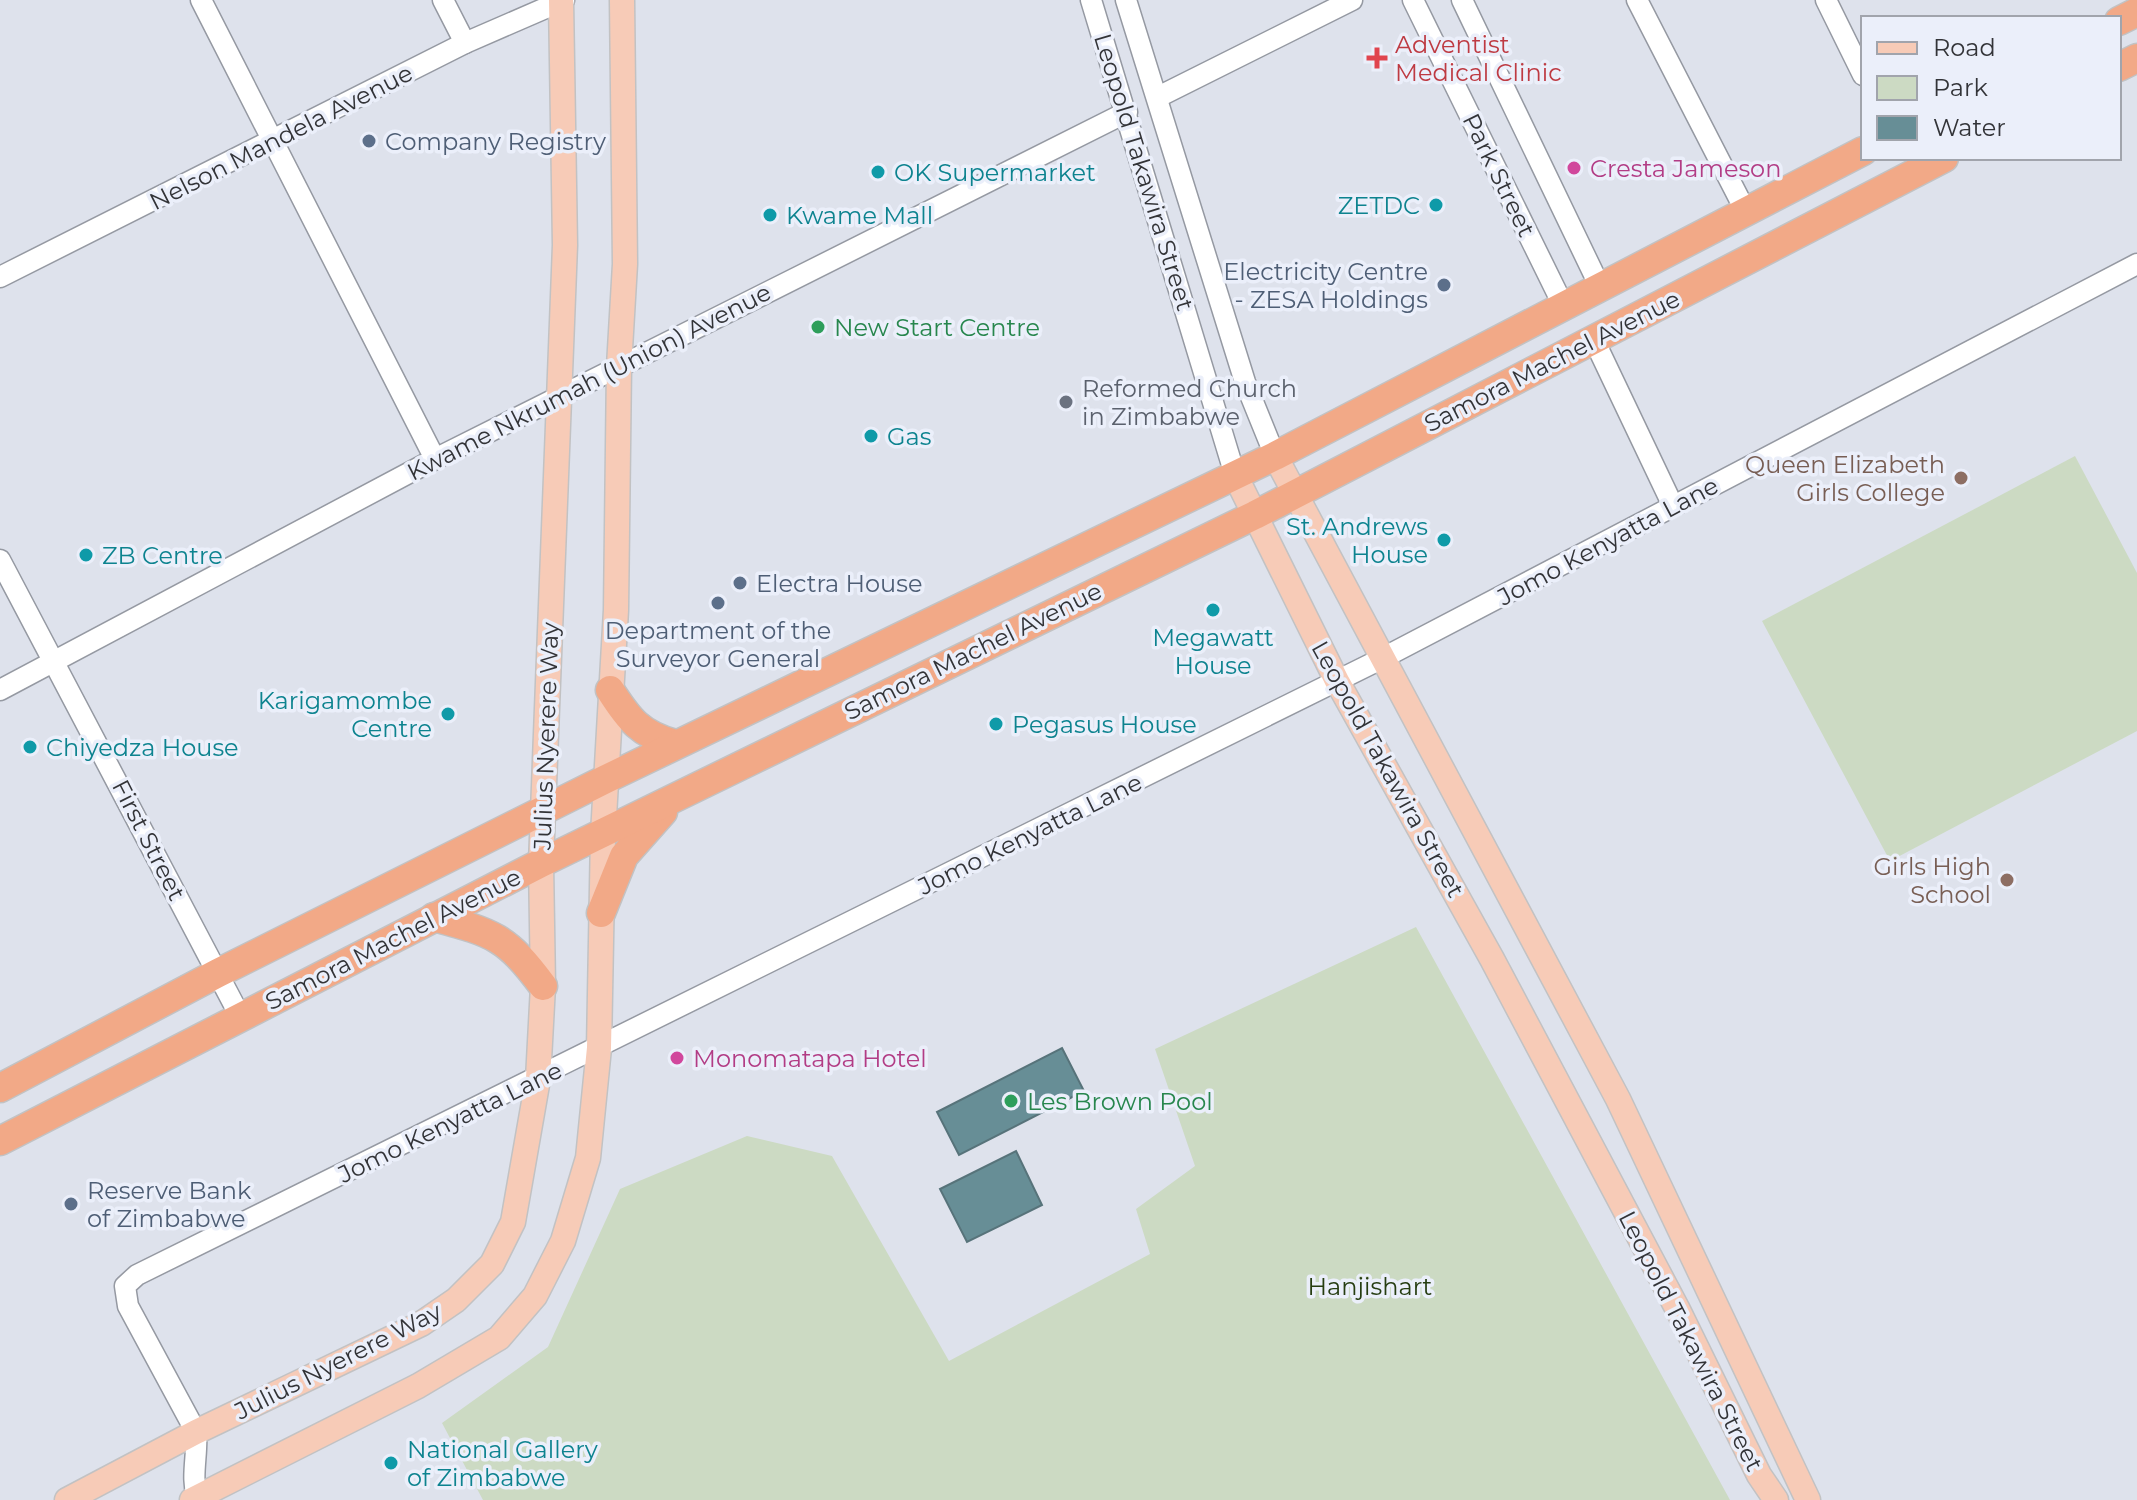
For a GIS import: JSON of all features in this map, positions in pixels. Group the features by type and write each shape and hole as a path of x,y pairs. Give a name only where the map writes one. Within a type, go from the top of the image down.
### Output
{"highway":[{"name":"Samora Machel Avenue","path":"0,1088 218,973 675,744 1275,456 1861,152"},
{"name":"Samora Machel Avenue","path":"0,1141 541,863 1255,515 1594,340 1910,166 1936,160"},
{"path":"610,690 627,717 650,737 675,744"},
{"path":"601,913 624,856 648,824 685,793"},
{"path":"434,917 493,934 519,954 543,986"}],"main road":[{"path":"195,1499 418,1386 489,1344 535,1296 563,1241 588,1158 599,1048 603,834 616,610 619,366 625,264 622,0"},
{"name":"Julius Nyerere Way","path":"67,1500 196,1432 421,1324 456,1300 492,1264 513,1222 538,1079 543,986 541,863 565,245 562,1"},
{"name":"Leopold Takawira Street","path":"1275,456 1618,1099 1808,1500"},
{"name":"Leopold Takawira Street","path":"1235,475 1337,681 1499,972 1677,1308 1759,1475 1776,1500"}],"street":[{"path":"201,0 435,459"},
{"path":"443,0 465,43"},
{"name":"Leopold Takawira Street","path":"1091,0 1235,475"},
{"name":"Leopold Takawira Street","path":"1126,0 1245,382 1275,456"},
{"path":"1158,97 1352,0"},
{"name":"Park Street","path":"1413,0 1564,307"},
{"name":"Park Street","path":"1462,0 1601,289"},
{"path":"1637,0 1746,212"},
{"path":"1826,0 1861,71"},
{"name":"Nelson Mandela Avenue","path":"0,277 465,43 562,1"},
{"name":"Kwame Nkrumah (Union) Avenue","path":"0,690 56,663 435,459 1127,112"},
{"name":"Jomo Kenyatta Lane","path":"196,1432 128,1306 125,1286 137,1275 1381,659 2137,264"},
{"path":"1594,340 1673,506"},
{"name":"First Street","path":"0,560 241,1018"},
{"path":"195,1499 192,1483 197,1451 196,1432"}],"green space":[{"path":"2075,456 2137,573 2137,731 1890,861 1762,621"},
{"name":"Hanjishart","path":"1416,927 1730,1500 483,1500 442,1423 548,1347 620,1189 747,1136 832,1156 949,1361 1150,1254 1136,1209 1195,1166 1155,1049"}],"water":[{"name":"Les Brown Pool","path":"1062,1048 1084,1091 959,1155 937,1112"},
{"name":"Les Brown Pool","path":"1016,1151 1042,1205 967,1242 940,1189"}],"place":[{"name":"Adventist Medical Clinic","path":"1377,58"},
{"name":"Company Registry","path":"369,141"},
{"name":"Cresta Jameson","path":"1574,168"},
{"name":"OK Supermarket","path":"878,172"},
{"name":"ZETDC","path":"1436,205"},
{"name":"Kwame Mall","path":"770,215"},
{"name":"Electricity Centre - ZESA Holdings","path":"1444,285"},
{"name":"New Start Centre","path":"818,327"},
{"name":"Reformed Church in Zimbabwe","path":"1066,402"},
{"name":"Gas","path":"871,436"},
{"name":"Queen Elizabeth Girls College","path":"1961,478"},
{"name":"St. Andrews House","path":"1444,540"},
{"name":"ZB Centre","path":"86,555"},
{"name":"Electra House","path":"740,583"},
{"name":"Department of the Surveyor General","path":"718,603"},
{"name":"Megawatt House","path":"1213,610"},
{"name":"Karigamombe Centre","path":"448,714"},
{"name":"Pegasus House","path":"996,724"},
{"name":"Chiyedza House","path":"30,747"},
{"name":"Girls High School","path":"2007,880"},
{"name":"Monomatapa Hotel","path":"677,1058"},
{"name":"Les Brown Pool","path":"1011,1101"},
{"name":"Reserve Bank of Zimbabwe","path":"71,1204"},
{"name":"National Gallery of Zimbabwe","path":"391,1463"}]}
